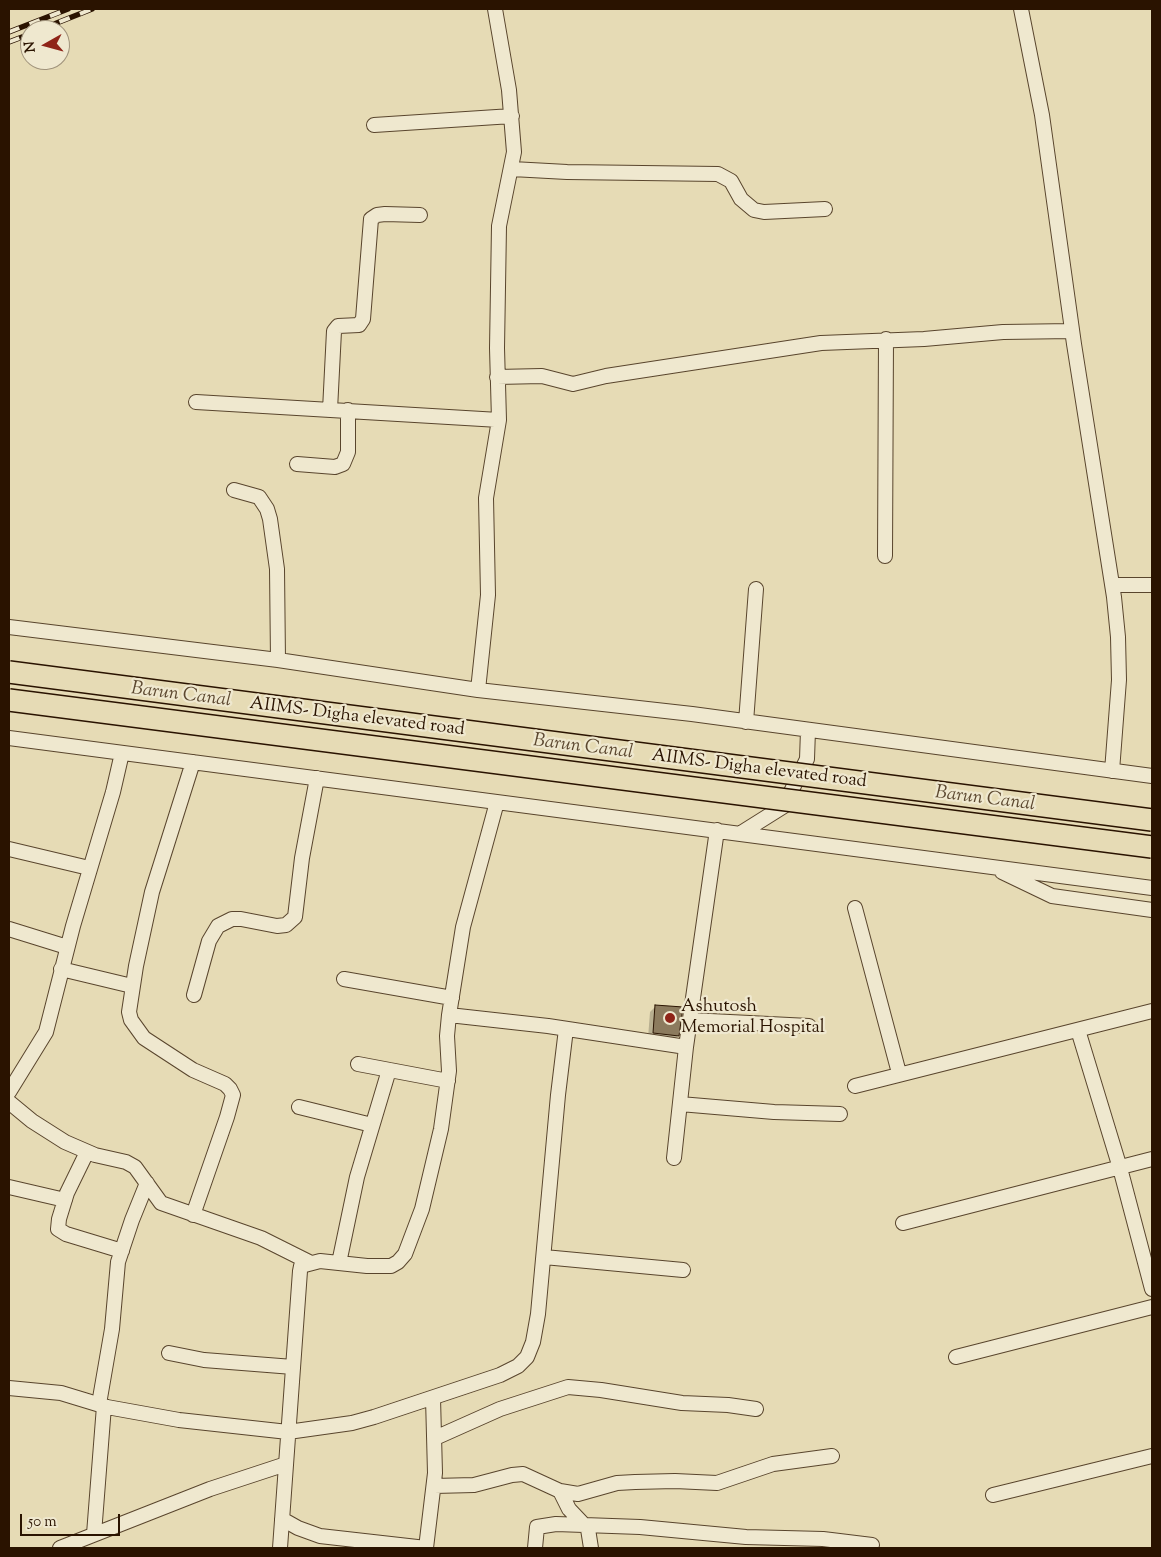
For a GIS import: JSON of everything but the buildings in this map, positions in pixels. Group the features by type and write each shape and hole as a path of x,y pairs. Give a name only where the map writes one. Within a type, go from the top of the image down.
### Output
{"highway":[{"name":"AIIMS- Digha elevated road","path":"9,672 1152,820"},
{"name":"AIIMS- Digha elevated road","path":"9,700 1152,847"}],"street":[{"path":"478,690 488,596 486,498 499,420 499,226 514,152 512,116 495,9"},
{"path":"1021,9 1042,115 1072,331 1112,584 1118,637 1119,672 1112,771"},
{"path":"374,125 512,116"},
{"path":"512,169 567,172 718,174 731,181 741,199 754,210 764,212 825,209"},
{"path":"330,410 334,331 338,326 359,325 363,319 371,219 377,215 385,214 420,214"},
{"path":"498,377 542,376 573,384 606,376 808,344 1072,331"},
{"path":"885,556 886,339"},
{"path":"196,402 499,420"},
{"path":"297,464 335,467 343,464 348,452 348,410"},
{"path":"234,490 259,497 267,509 270,519 277,569 278,660"},
{"path":"1112,584 1152,585"},
{"path":"746,722 756,589"},
{"path":"9,627 278,660 478,690 746,722 1152,776"},
{"path":"741,833 784,806 807,759 808,730"},
{"path":"9,738 1152,888"},
{"path":"9,1092 46,1032 61,969 89,868 113,792 122,753"},
{"path":"193,762 152,892 132,986 130,1012 131,1020 144,1038 193,1070 225,1084 230,1088 233,1095 193,1215"},
{"path":"194,996 209,940 218,926 232,920 241,919 277,926 286,925 295,917 302,858 317,778"},
{"path":"9,1102 50,1133 87,1152 126,1162 135,1167 160,1203 261,1238 309,1262 379,1267 391,1266 398,1262 405,1254 427,1190 441,1129 448,1081 449,1014 463,926 496,802"},
{"path":"674,1158 686,1047 717,830"},
{"path":"9,849 89,868"},
{"path":"989,866 1052,896 1152,910"},
{"path":"855,908 899,1073"},
{"path":"9,930 67,947"},
{"path":"61,969 132,986"},
{"path":"344,979 452,998"},
{"path":"855,1086 899,1073 1152,1011"},
{"path":"449,1014 686,1047"},
{"path":"690,1020 809,1026"},
{"path":"9,1388 61,1393 102,1405 206,1424 288,1432 352,1423 500,1376 518,1366 527,1357 533,1342 538,1314 558,1095 566,1029"},
{"path":"1078,1030 1120,1168 1152,1289"},
{"path":"358,1064 448,1081"},
{"path":"339,1263 357,1177 389,1070"},
{"path":"680,1104 774,1112 840,1114"},
{"path":"300,1107 372,1124"},
{"path":"87,1152 65,1200 58,1225 61,1232 122,1251"},
{"path":"903,1223 1152,1159"},
{"path":"94,1534 102,1405 112,1329 115,1284 122,1251 147,1183"},
{"path":"9,1187 65,1200"},
{"path":"544,1257 683,1270"},
{"path":"280,1548 300,1271 301,1266 309,1262"},
{"path":"956,1357 1152,1307"},
{"path":"169,1353 204,1360 292,1367"},
{"path":"435,1438 500,1409 573,1387 682,1403 722,1404 756,1409"},
{"path":"282,1519 298,1528 320,1536 426,1548 434,1486 435,1438 433,1398"},
{"path":"434,1486 474,1485 523,1474 568,1494 584,1494 617,1484 650,1481 717,1484 772,1464 832,1456"},
{"path":"993,1495 1152,1456"},
{"path":"60,1548 210,1489 286,1464"},
{"path":"560,1491 569,1509 585,1524 591,1548"},
{"path":"535,1548 535,1532 540,1525 585,1524 746,1538 823,1539 872,1545"}],"railway":[{"path":"9,32 68,9"},
{"path":"64,20 92,9"},
{"path":"9,42 20,38"}],"place":[{"name":"Ashutosh Memorial Hospital","path":"670,1018"}],"water label":[{"name":"Barun Canal","path":"181,696"},
{"name":"Barun Canal","path":"583,748"},
{"name":"Barun Canal","path":"985,800"}]}
